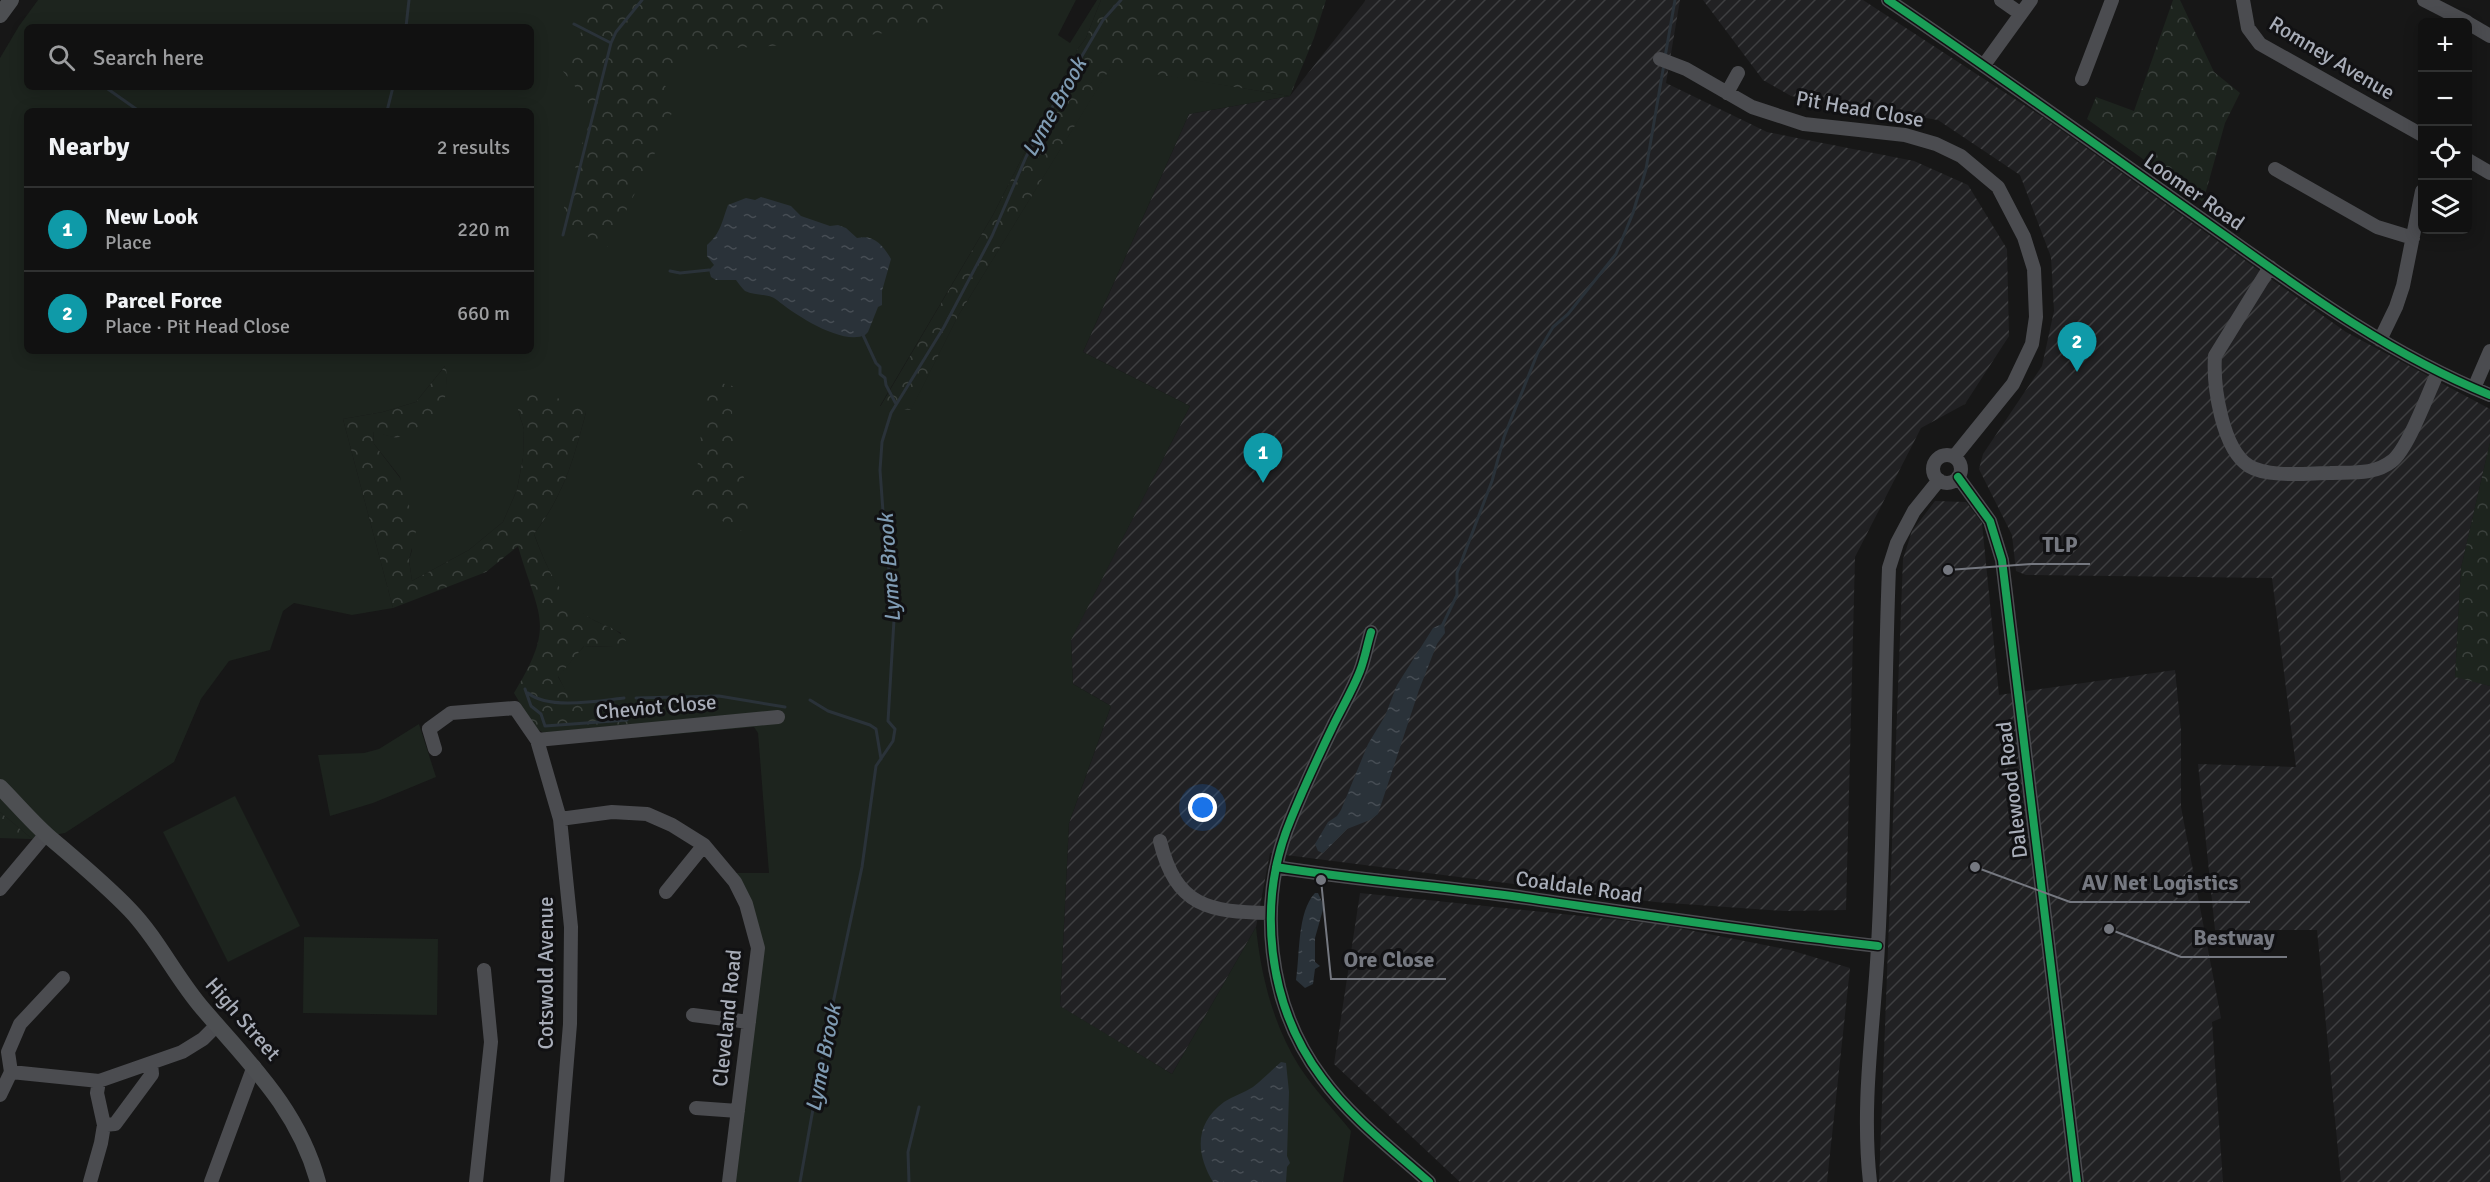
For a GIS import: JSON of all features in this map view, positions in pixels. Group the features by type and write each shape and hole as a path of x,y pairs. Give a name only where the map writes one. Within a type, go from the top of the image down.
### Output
{"main road":[{"path":"0,15 11,0"},
{"name":"High Street","path":"0,787 46,834 116,897 144,927 190,993 254,1066 288,1112 303,1142 318,1182"}],"street":[{"name":"Loomer Road","path":"1888,0 2335,312 2438,372 2490,395"},
{"path":"2001,0 2021,14"},
{"path":"1984,65 2031,0"},
{"path":"2082,79 2111,0"},
{"name":"Romney Avenue","path":"2243,0 2248,28 2260,44 2418,133"},
{"path":"2424,0 2458,18"},
{"path":"2472,26 2490,36"},
{"name":"Pit Head Close","path":"1660,59 1686,69 1758,110 1804,124 1905,135 1936,144 1961,156 1998,187 2024,237 2034,269 2037,298 2035,326 2032,344 2013,384 1954,458"},
{"path":"1727,93 1738,73"},
{"path":"2472,162 2490,172"},
{"path":"2275,169 2377,226 2413,238"},
{"path":"2380,340 2396,307 2418,212"},
{"path":"2270,267 2215,356 2216,380 2227,435 2235,451 2249,466 2268,473 2362,472 2382,468 2399,455 2438,372"},
{"path":"2474,388 2490,351"},
{"path":"1954,458 1946,455 1936,460 1933,472 1939,480 1952,482 1958,477"},
{"name":"Dalewood Road","path":"1954,458 1960,465 1958,477 1990,521 2002,560 2077,1182"},
{"path":"1870,1182 1868,1090 1878,946 1889,568 1897,543 1914,511 1939,480"},
{"path":"1371,632 1360,671 1290,821 1276,867 1270,913 1276,972 1286,1010 1301,1044 1321,1077 1342,1102 1429,1182"},
{"name":"Cotswold Avenue","path":"435,749 429,729 451,713 515,708 537,740 560,819 571,927 570,1024 557,1182"},
{"name":"Cheviot Close","path":"537,740 778,717"},
{"name":"Cleveland Road","path":"560,819 612,812 647,814 672,825 704,845 735,882 746,904 758,948 729,1182"},
{"path":"0,889 46,834"},
{"path":"1160,841 1165,862 1176,884 1197,901 1222,911 1270,913"},
{"path":"666,892 704,845"},
{"name":"Coaldale Road","path":"1276,867 1660,916 1786,936 1878,946"},
{"path":"476,1182 490,1042 484,970"},
{"path":"0,1095 11,1072 8,1052 20,1024 63,978"},
{"path":"693,1015 749,1022"},
{"path":"11,1072 99,1081 182,1052 203,1039 217,1025"},
{"path":"104,1125 115,1124 152,1074 151,1063"},
{"path":"211,1182 254,1066"},
{"path":"90,1182 104,1125 97,1093 99,1081"},
{"path":"696,1108 738,1110"}],"shaded area":[{"path":"1366,0 1680,0 1666,83 1767,132 1914,161 1968,185 2007,249 2009,336 1965,404 1921,428 1855,557 1846,910 1784,911 1655,902 1270,853 1256,927 1172,1074 1060,1007 1069,823 1111,706 1073,684 1071,639 1190,406 1083,352 1189,114 1290,96"},
{"path":"1703,0 1863,0 2044,118 2346,332 2490,409 2490,442 2461,568 2455,676 2490,686 2490,1182 2341,1182 2317,930 2215,930 2198,764 2296,767 2272,578 2026,575 2016,571 2012,535 1979,469 1983,454 2042,366 2054,311 2051,257 2020,175 1938,120 1791,96 1763,80"},
{"path":"1935,501 1966,502 1982,523 1999,695 2175,670 2181,730 2181,807 2221,1018 2212,1022 2223,1182 1879,1182 1903,559 1912,531"},
{"path":"1360,893 1658,924 1790,950 1850,968 1827,1182 1460,1182 1334,1064"}],"green space":[{"path":"38,0 1076,0 1058,35 1070,43 1097,0 1101,0 1086,38 1077,50 993,215 880,406 911,409 958,316 1111,66 1290,96 1189,114 1083,352 1190,406 1071,640 1073,684 1111,706 1069,823 1060,1006 1172,1074 1256,927 1265,981 1282,1033 1305,1075 1351,1131 1343,1182 725,1182 752,955 748,921 732,873 769,873 758,733 754,727 633,738 631,724 567,694 558,676 584,646 613,647 621,633 591,619 571,603 555,582 534,534 545,519 567,476 586,412 518,410 524,429 523,458 517,490 503,522 469,550 412,581 409,560 412,550 400,477 374,444 373,431 397,438 447,386 445,366 416,402 383,412 343,419 393,608 352,615 294,603 283,611 270,650 229,661 201,699 174,762 65,833 32,839 0,812 0,58"},
{"path":"597,0 949,0 933,27 787,45 685,51 663,83 677,101 654,155 608,247 560,222 592,108 562,70"},
{"path":"1101,0 1326,0 1314,38 1290,96 1111,67 958,316 911,410 880,407 993,215 1077,50 1086,38"},
{"path":"2173,0 2180,0 2214,72 2240,93 2225,123 2203,202 2087,119 2096,97 2134,111"},
{"path":"446,365 447,386 442,414 397,438 373,432 374,444 400,478 410,508 416,531 409,560 412,581 469,550 503,522 517,490 523,458 524,429 518,410 527,383 586,412 567,476 545,519 534,534 543,558 561,590 587,616 614,629 626,641 614,647 584,646 558,677 568,694 625,708 631,724 544,733 535,728 514,693 536,650 540,620 518,546 486,572 393,608 343,419 383,412 416,402"},
{"path":"714,381 736,387 732,415 734,443 741,470 752,497 741,531 687,502 697,471 704,405"},
{"path":"2490,442 2490,686 2455,677 2461,568"},
{"path":"419,724 436,777 373,803 330,816 318,755 364,753 379,749"},
{"path":"235,796 300,926 228,962 163,832"},
{"path":"0,812 32,839 0,838"},
{"path":"304,937 438,939 437,1015 303,1013"}],"water":[{"path":"761,197 791,206 801,216 830,226 838,225 846,228 857,238 873,239 885,249 891,259 882,291 882,305 878,307 865,335 844,336 832,332 806,320 773,298 745,291 736,280 716,280 711,277 709,270 714,265 707,256 707,245 718,231 728,205 746,198 755,200"},
{"path":"1444,623 1445,633 1437,644 1419,690 1378,814 1370,820 1347,829 1323,853 1318,851 1315,844 1328,822 1341,810 1368,744 1385,716 1397,685 1433,628"},
{"path":"1315,893 1318,893 1324,906 1315,938 1315,962 1320,966 1315,969 1313,984 1305,988 1296,980 1300,934 1305,911"},
{"path":"1281,1062 1286,1063 1289,1092 1287,1156 1290,1163 1287,1167 1286,1182 1213,1182 1203,1161 1201,1150 1203,1130 1207,1120 1224,1102 1253,1087"}],"waterway":[{"path":"406,24 409,0"},
{"path":"563,235 611,43 616,32 642,0"},
{"name":"Lyme Brook","path":"800,1182 826,1036 862,867 876,766 893,741 895,729 888,721 895,603 886,553 880,470 882,442 891,413 944,327 992,236 1026,157 1055,102 1103,20 1121,0"},
{"path":"1665,57 1675,0"},
{"path":"574,24 611,43"},
{"path":"1442,626 1457,595 1457,573 1492,481 1504,437 1538,352 1553,327 1568,314 1616,254 1633,213 1646,169 1664,64"},
{"path":"109,90 135,108"},
{"path":"388,108 392,90"},
{"path":"670,271 680,273 709,270"},
{"path":"863,335 896,404"},
{"path":"525,689 531,706 541,714 545,726 627,720"},
{"path":"528,693 537,698 561,703 624,698"},
{"path":"636,698 719,696 785,707"},
{"path":"810,700 828,711 876,729 881,759"},
{"path":"909,1182 908,1152 919,1107"}],"cycle path":[{"path":"1888,0 2340,315 2413,358 2490,395"},
{"path":"1958,477 1990,521 2002,560 2077,1182"},
{"path":"1371,632 1357,678 1306,783 1280,851 1273,884 1271,918 1273,952 1279,986 1289,1018 1303,1049 1322,1078 1359,1120 1429,1182"},
{"path":"1276,867 1519,897 1878,946"}],"place":[{"name":"Parcel Force","path":"2077,372"},
{"name":"New Look","path":"1263,483"},
{"name":"TLP","path":"1948,570"},
{"name":"AV Net Logistics","path":"1975,867"},
{"name":"Ore Close","path":"1321,880"},
{"name":"Bestway","path":"2109,929"}]}
